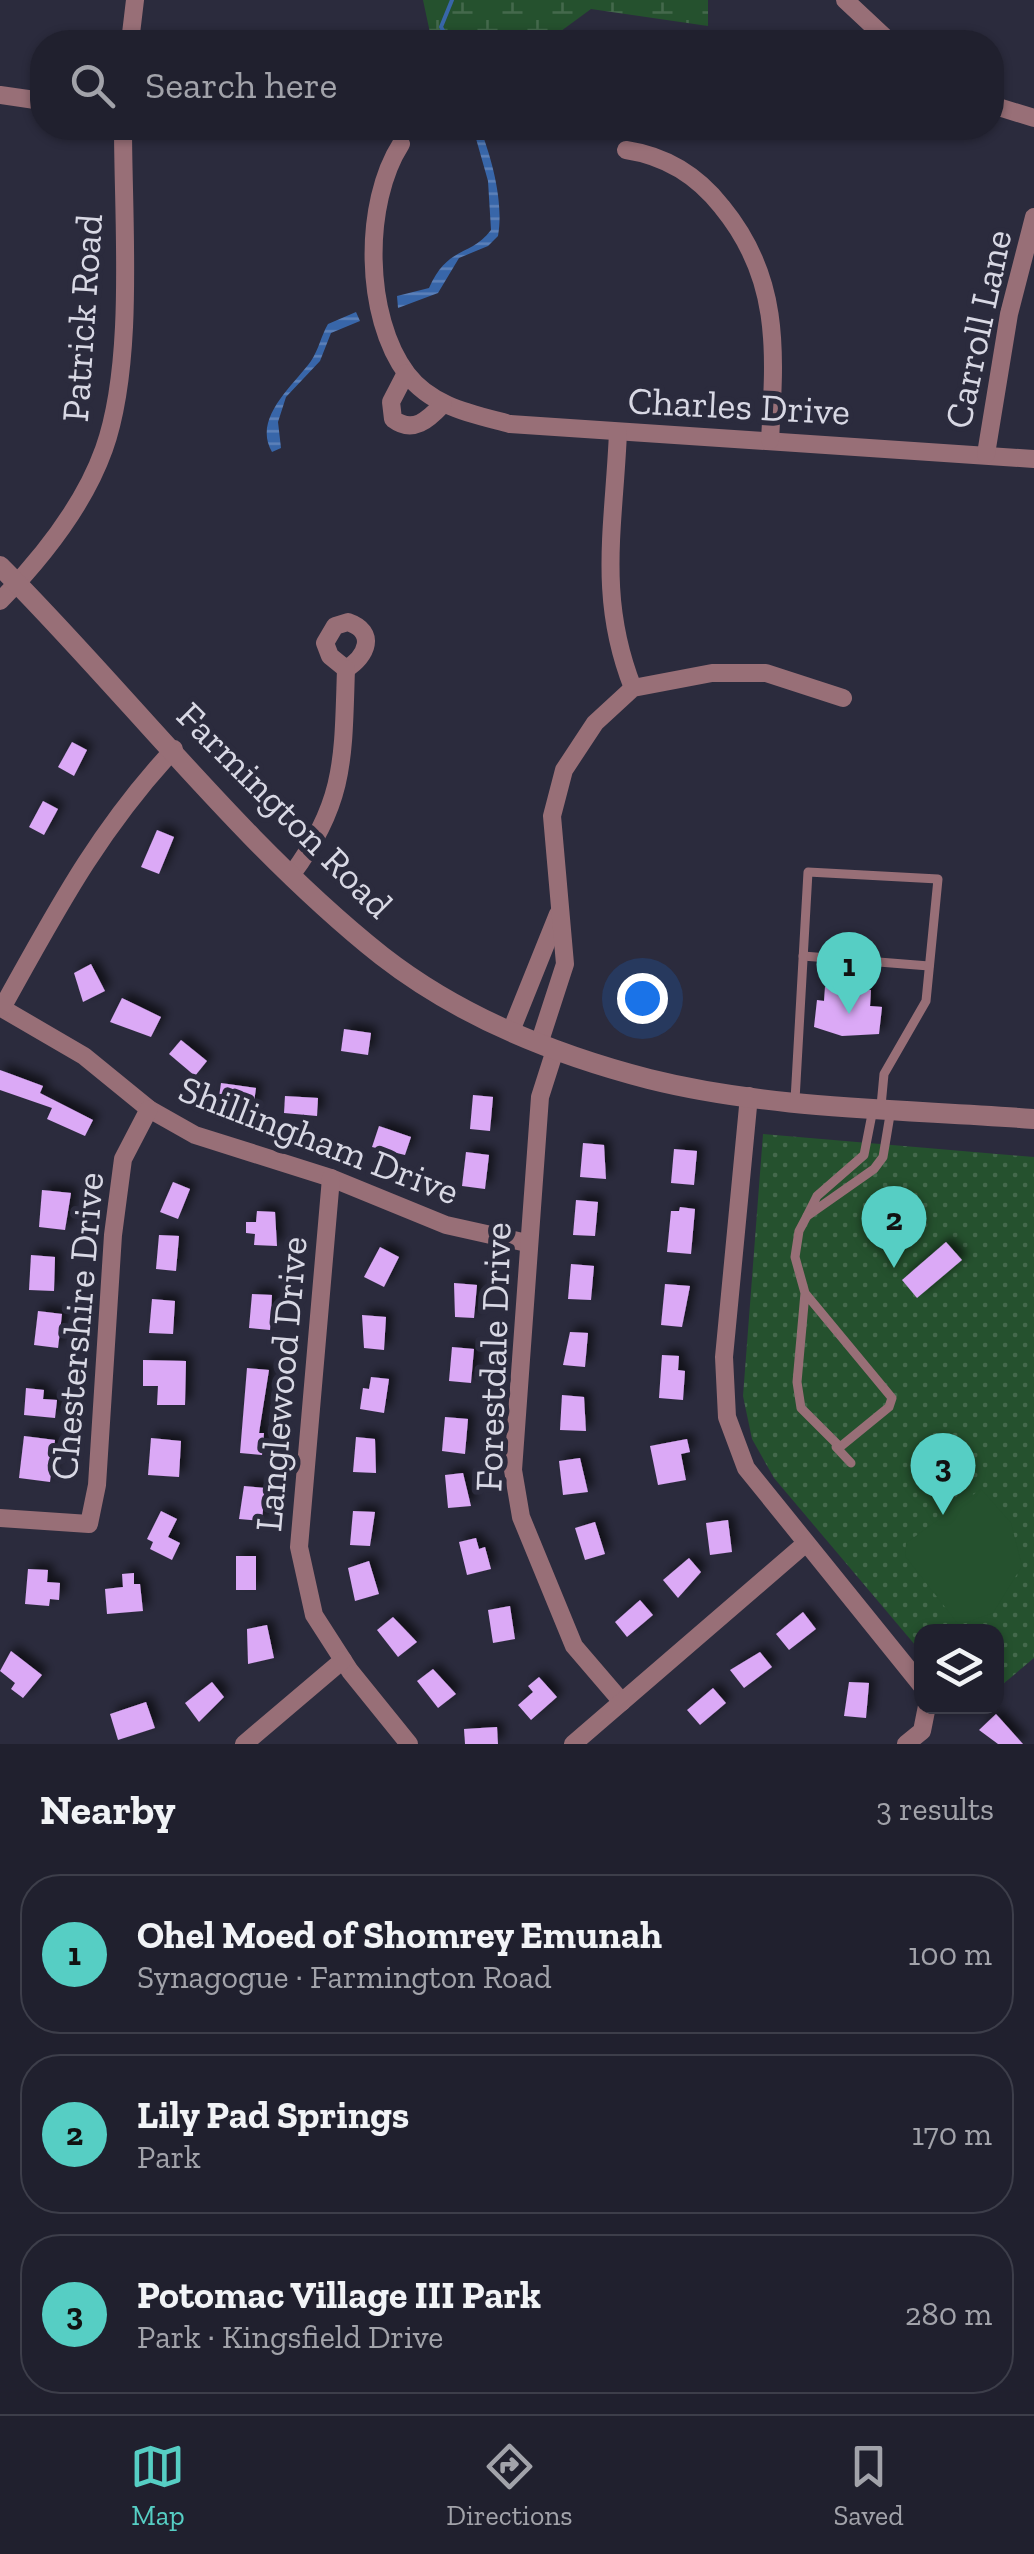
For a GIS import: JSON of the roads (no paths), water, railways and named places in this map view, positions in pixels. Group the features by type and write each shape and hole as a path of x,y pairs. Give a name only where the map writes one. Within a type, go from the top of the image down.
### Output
{"street":[{"path":"131,30 135,0"},
{"path":"844,0 877,30"},
{"path":"0,95 30,100"},
{"path":"1004,109 1034,118"},
{"name":"Patrick Road","path":"0,601 72,510 105,447 118,378 124,140"},
{"name":"Charles Drive","path":"400,144 389,162 376,214 372,266 384,322 406,373 442,404 510,424 1034,459"},
{"path":"626,150 648,154 682,169 708,188 749,239 769,299 774,363 770,440"},
{"name":"Carroll Lane","path":"986,454 1009,314 1034,217"},
{"path":"406,373 391,402 393,420 402,426 416,426 442,404"},
{"path":"618,432 608,584 614,638 633,688 684,676 766,673 843,698"},
{"name":"Farmington Road","path":"0,566 292,874 385,958 510,1031 547,1047 654,1080 749,1096 1034,1119"},
{"path":"292,874 320,835 336,800 344,754 346,669"},
{"name":"Forestdale Drive","path":"622,1702 574,1646 521,1516 514,1470 540,1097 564,964 552,816 564,770 594,723 633,688"},
{"path":"1,1008 67,889 118,811 174,750"},
{"path":"510,1031 558,914"},
{"name":"Shillingham Drive","path":"1,1008 84,1056 149,1109 195,1135 331,1178 446,1226 527,1244"},
{"path":"749,1096 724,1358 727,1416 746,1468 914,1673"},
{"name":"Chestershire Drive","path":"0,1518 89,1524 97,1485 123,1159 149,1109"},
{"name":"Langlewood Drive","path":"331,1178 300,1547 314,1615 343,1660 408,1744"},
{"path":"573,1744 805,1544"},
{"path":"244,1744 343,1660"},
{"path":"906,1744 928,1737"}],"lane":[{"path":"795,1100 808,872 938,879 926,1001 884,1074 883,1158 807,1216"},
{"path":"803,956 929,966"},
{"path":"851,1464 801,1408 798,1382 805,1293 795,1257 799,1231 816,1196 864,1156 882,1106"},
{"path":"838,1179 846,1190"},
{"path":"805,1293 892,1398 889,1406 844,1445 834,1444"}],"water":[{"path":"476,140 484,140 493,167 498,236 488,246 459,258 438,293 398,308 397,296 429,288 444,265 491,230 488,181"},
{"path":"356,312 360,321 331,333 320,361 286,397 278,422 281,448 272,452 267,427 278,403 311,361 328,324"}],"waterway":[{"path":"443,30 452,0"}],"place":[{"name":"Ohel Moed of Shomrey Emunah","path":"849,1014"},
{"name":"Lily Pad Springs","path":"894,1268"},
{"name":"Potomac Village III Park","path":"943,1515"}]}
